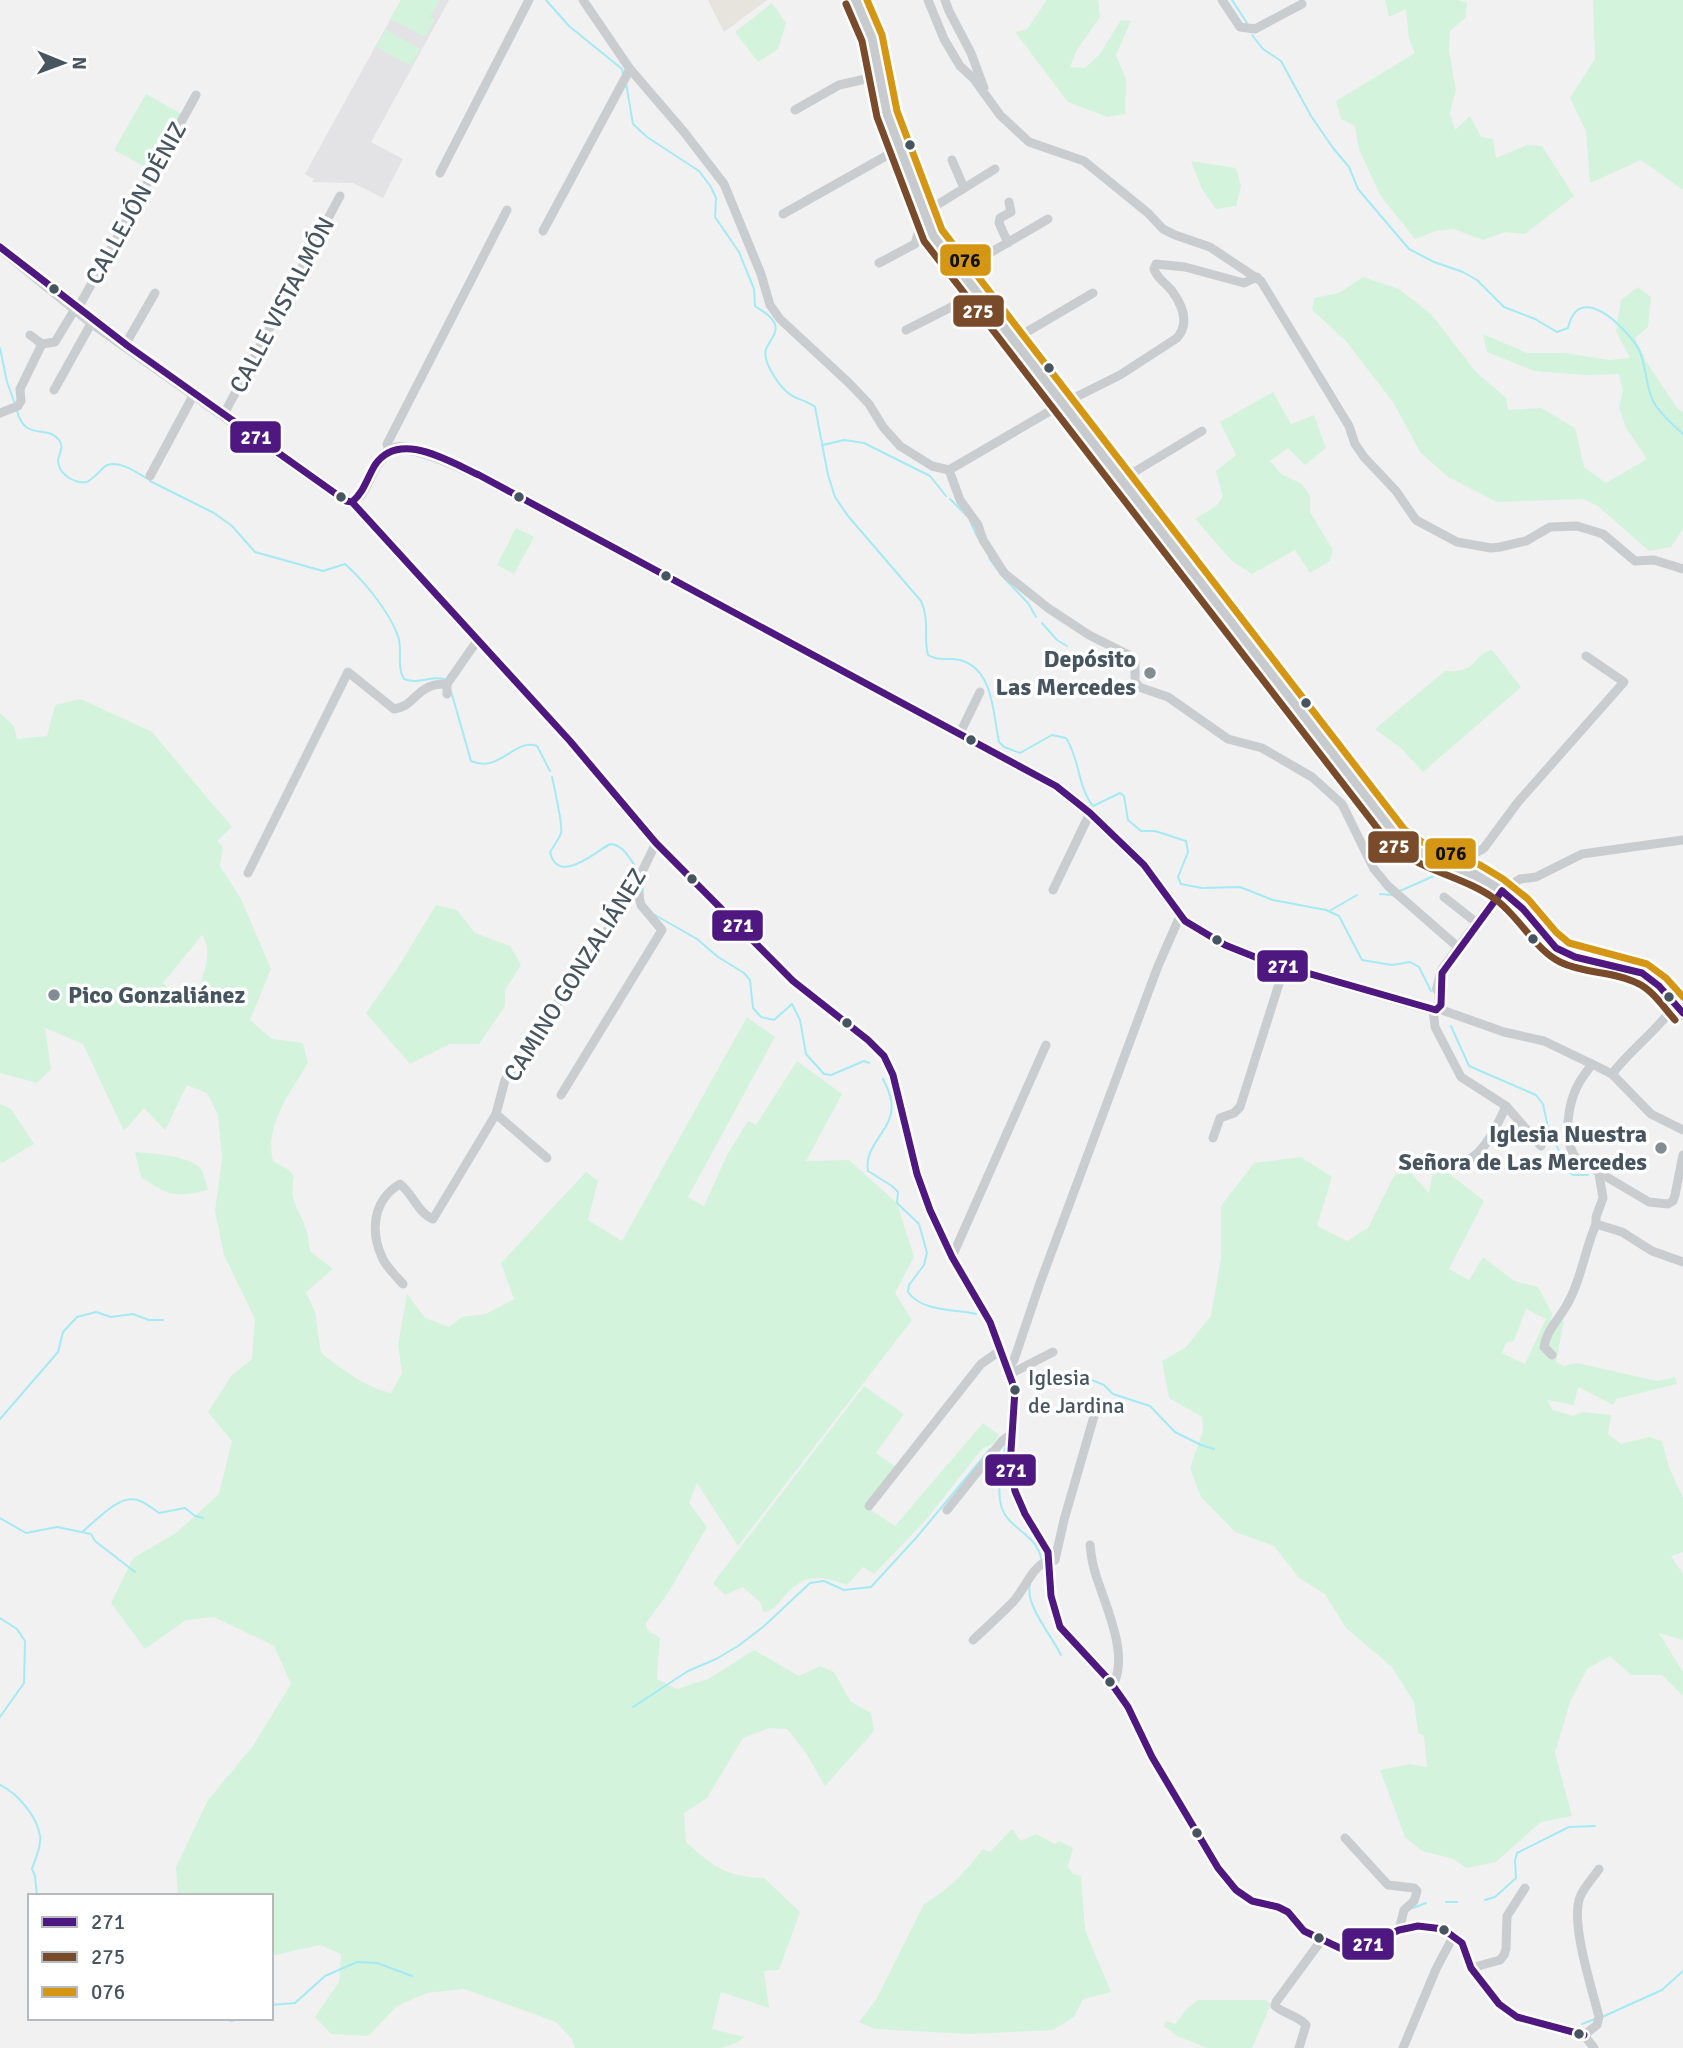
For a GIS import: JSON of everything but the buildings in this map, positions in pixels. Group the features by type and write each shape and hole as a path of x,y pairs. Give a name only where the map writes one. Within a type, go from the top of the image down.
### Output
{"main road":[{"path":"856,0 872,38 887,114 933,234 1396,836 1422,856 1485,879 1523,909 1556,948 1575,957 1642,973 1679,1009"},
{"path":"0,247 92,322 346,501 352,502 358,498 377,462 389,451 400,448 479,475 1056,786 1090,813 1144,865 1180,916 1225,945 1284,968 1396,998 1419,1007 1436,1005 1442,972 1502,891"}],"street":[{"path":"440,173 529,0"},
{"path":"583,0 627,73 684,132 724,184 761,274 770,305 780,319 869,404 883,427 900,446 932,466 949,470 1062,404 1120,375 1177,338 1183,331 1184,313 1172,290 1155,275 1157,264 1185,267 1244,284 1257,277"},
{"path":"928,0 944,39 960,66 1000,115 1029,142 1084,161 1148,212 1163,229 1210,247 1257,277 1349,426 1355,444 1422,524 1457,542 1491,548 1525,541 1549,527 1577,527 1603,534 1635,561 1654,560 1683,569"},
{"path":"946,0 971,53 984,93"},
{"path":"1222,0 1240,27 1255,29 1302,4"},
{"path":"543,231 627,73"},
{"path":"796,110 839,85 879,76"},
{"name":"CALLEJÓN DÉNIZ","path":"42,344 55,342 76,309 196,95"},
{"path":"783,214 900,148"},
{"path":"952,160 964,188"},
{"path":"879,263 915,244 923,213 996,169"},
{"name":"CALLE VISTALMÓN","path":"224,414 340,196"},
{"path":"1008,243 999,223 1000,218 1011,212 1009,202"},
{"path":"389,451 387,444 506,210"},
{"path":"959,271 1048,219"},
{"path":"125,345 155,293"},
{"path":"1013,340 1093,293"},
{"path":"906,330 977,294"},
{"path":"54,390 92,322"},
{"path":"0,413 15,407 21,401 20,389 42,344 30,335"},
{"path":"150,476 194,394"},
{"path":"1121,480 1202,431"},
{"path":"949,470 960,500 978,525 983,540 1004,573 1048,608 1089,635 1131,656 1135,662 1135,681 1139,687 1168,697 1228,739 1262,748 1312,777 1342,804 1374,869 1388,886 1459,948"},
{"path":"352,502 570,741 656,843 793,981 868,1040 884,1056 893,1075 917,1174 930,1210 952,1257 990,1322 1009,1371 1016,1397 1010,1466 1015,1491 1025,1514 1048,1552 1051,1596 1060,1626 1113,1685 1128,1707 1152,1757 1227,1879 1236,1890 1252,1901 1288,1912 1304,1931 1342,1949 1353,1951 1399,1930 1418,1926 1443,1929 1462,1943 1471,1968 1499,2004 1517,2017 1584,2035 1594,2048"},
{"path":"248,873 348,672 394,709 402,708 422,689 433,684 447,689 477,641"},
{"path":"1448,864 1453,859 1480,852 1484,848 1518,803 1624,682 1586,656"},
{"path":"960,733 980,692"},
{"path":"1053,890 1090,813"},
{"path":"1502,891 1520,879 1535,877 1582,854 1683,840"},
{"name":"CAMINO GONZALIÁNEZ","path":"403,1284 383,1259 374,1221 376,1212 393,1189 400,1185 409,1191 424,1216 433,1219 496,1114 505,1080 636,884 656,843"},
{"path":"561,1095 662,930 641,905 636,884"},
{"path":"1444,897 1478,923"},
{"path":"1009,1371 1158,966 1180,916"},
{"path":"1213,1138 1220,1118 1234,1113 1240,1107 1284,968"},
{"path":"1541,1146 1506,1106 1461,1077 1435,1027 1436,1005 1497,1030 1544,1041 1612,1074 1651,1114 1683,1130"},
{"path":"1612,1074 1624,1058 1679,1009"},
{"path":"952,1257 1046,1045"},
{"path":"1592,1064 1574,1093 1568,1134 1572,1154 1599,1174 1616,1181 1649,1202 1668,1204 1673,1201 1675,1195 1683,1155"},
{"path":"1465,1161 1484,1145 1506,1106"},
{"path":"496,1114 547,1158"},
{"path":"1552,1355 1544,1348 1545,1340 1564,1310 1585,1265 1586,1250 1603,1198 1599,1174"},
{"path":"1596,1224 1622,1232 1652,1251 1683,1262"},
{"path":"869,1506 981,1364 1000,1350"},
{"path":"1009,1371 1053,1352"},
{"path":"973,1640 1015,1600 1042,1563 1055,1560 1099,1399"},
{"path":"947,1510 1002,1441 1007,1437 1013,1438"},
{"path":"1090,1545 1095,1573 1113,1618 1119,1674 1113,1685"},
{"path":"1345,1838 1388,1885 1413,1888 1417,1891 1414,1901 1404,1910 1399,1930"},
{"path":"1584,2035 1597,2025 1599,2017 1580,1938 1577,1908 1581,1895 1599,1869"},
{"path":"1471,1968 1500,1960 1504,1955 1507,1916 1525,1888"},
{"path":"1404,2048 1436,1969 1454,1935"},
{"path":"1299,2048 1306,2025 1275,2006 1323,1938"}],"shaded area":[{"path":"401,0 449,0 371,142 403,159 383,198 353,183 312,182 314,179 305,174"},
{"path":"708,0 767,0 724,32"}],"green space":[{"path":"401,0 440,0 430,17 435,20 425,37 390,19"},
{"path":"1047,0 1098,0 1100,17 1077,50 1070,67 1085,68 1099,55 1121,20 1131,21 1116,55 1126,79 1125,114 1107,117 1068,102 1015,32 1027,29"},
{"path":"1385,0 1459,0 1467,3 1466,17 1450,31 1449,51 1456,90 1450,113 1455,130 1470,116 1481,137 1493,139 1496,158 1527,145 1542,146 1574,196 1525,234 1505,232 1483,240 1453,229 1436,231 1415,239 1380,195 1359,149 1355,126 1341,119 1336,101 1415,53 1409,39 1406,9 1389,17"},
{"path":"1593,0 1683,0 1683,190 1641,160 1590,183 1586,131 1570,98 1595,59"},
{"path":"772,3 786,23 778,49 758,62 735,32"},
{"path":"386,30 420,49 411,66 376,47"},
{"path":"146,94 182,114 154,172 114,150"},
{"path":"1191,161 1236,168 1241,186 1236,206 1216,209 1202,189"},
{"path":"1363,277 1399,289 1431,314 1476,372 1506,398 1508,410 1541,408 1575,428 1584,467 1606,483 1647,459 1626,428 1619,407 1623,391 1619,374 1585,375 1534,371 1487,352 1483,334 1527,353 1565,353 1609,360 1630,358 1616,331 1621,300 1638,287 1651,297 1648,327 1635,338 1647,363 1677,408 1683,412 1683,529 1671,547 1649,551 1598,506 1583,499 1497,502 1448,477 1420,452 1393,402 1345,340 1312,310 1314,298 1339,293"},
{"path":"1273,392 1291,424 1314,415 1326,448 1305,465 1288,448 1270,461 1281,474 1302,484 1310,496 1310,512 1333,550 1330,561 1310,573 1295,550 1252,574 1232,561 1195,519 1216,506 1223,497 1216,471 1236,455 1220,422"},
{"path":"516,528 534,537 514,574 497,565"},
{"path":"1492,650 1521,687 1423,772 1402,749 1375,729 1445,671 1470,667 1485,652"},
{"path":"81,699 152,732 232,827 217,841 223,847 220,866 241,899 271,969 250,1020 272,1039 303,1043 308,1063 281,1109 272,1135 271,1148 273,1161 294,1176 293,1199 306,1229 310,1251 333,1269 306,1292 315,1312 321,1353 354,1377 372,1386 391,1393 402,1373 398,1345 407,1294 425,1318 449,1327 462,1317 486,1314 514,1299 501,1263 586,1172 598,1181 588,1220 622,1241 747,1017 775,1037 688,1197 704,1206 727,1155 748,1121 756,1125 797,1061 842,1094 806,1161 849,1160 897,1203 914,1257 895,1293 912,1320 738,1546 697,1483 689,1503 707,1527 668,1593 646,1623 647,1630 660,1638 657,1679 677,1689 708,1679 754,1650 799,1676 820,1666 834,1672 851,1702 871,1713 874,1731 825,1786 806,1753 787,1729 770,1728 743,1738 707,1798 684,1813 686,1842 720,1869 764,1878 800,1912 779,1970 764,1971 769,2008 721,1992 712,2029 745,2037 736,2043 721,2048 575,2048 572,2039 556,2022 464,1989 427,1993 397,2006 368,2036 331,2034 315,2017 339,1982 341,1954 320,1945 273,1956 273,1894 178,1894 176,1867 208,1800 253,1746 291,1684 274,1646 214,1617 186,1620 145,1649 111,1603 133,1558 176,1533 219,1494 232,1441 208,1412 232,1375 252,1359 255,1319 224,1255 215,1211 222,1159 218,1115 207,1093 187,1085 165,1130 144,1108 124,1131 83,1044 45,1028 51,1069 37,1083 0,1073 0,713 14,726 17,739 47,736 55,705","holes":["202,935 207,951 205,970 191,1005 163,983"]},
{"path":"436,905 457,910 475,933 510,946 521,965 505,990 505,1006 479,1044 450,1044 410,1064 366,1013"},
{"path":"0,1104 11,1109 34,1144 2,1163 0,1161"},
{"path":"135,1152 189,1161 201,1169 208,1190 187,1194 166,1192 141,1177"},
{"path":"1301,1157 1332,1177 1317,1226 1347,1241 1368,1228 1395,1174 1411,1173 1429,1193 1432,1176 1442,1168 1484,1201 1449,1269 1469,1280 1483,1257 1514,1281 1538,1287 1552,1313 1551,1320 1564,1321 1556,1362 1564,1366 1577,1363 1657,1381 1675,1377 1677,1384 1616,1399 1613,1405 1578,1387 1574,1405 1547,1400 1553,1410 1573,1416 1582,1412 1611,1415 1608,1434 1621,1444 1649,1437 1662,1441 1669,1467 1683,1498 1683,1552 1671,1556 1683,1574 1683,1640 1659,1633 1683,1672 1683,1696 1662,1675 1631,1675 1610,1656 1587,1669 1570,1702 1555,1753 1572,1816 1541,1822 1496,1862 1466,1868 1454,1859 1422,1851 1405,1837 1380,1770 1410,1764 1427,1767 1424,1736 1418,1733 1414,1702 1392,1667 1346,1628 1325,1594 1299,1578 1274,1546 1235,1532 1201,1497 1190,1468 1203,1431 1202,1417 1169,1398 1162,1361 1185,1348 1211,1316 1221,1258 1221,1206 1254,1163","holes":["1526,1309 1546,1319 1525,1364 1502,1353 1506,1343 1514,1341"]},
{"path":"864,1386 904,1414 876,1453 896,1467 865,1506 895,1526 983,1423 999,1435 993,1444 983,1448 924,1522 874,1574 863,1567 847,1585 818,1578 803,1581 789,1591 773,1609 763,1612 760,1602 743,1587 725,1595 713,1583"},
{"path":"1012,1829 1021,1841 1036,1834 1055,1844 1059,1841 1073,1848 1068,1866 1073,1874 1081,1876 1085,1930 1111,1992 1083,1999 1074,2017 1053,2030 970,2034 874,2029 859,2022 876,2000 924,1904 956,1880 983,1849 990,1852"},
{"path":"1198,2000 1266,2000 1271,2004 1252,2048 1207,2048 1177,2036 1164,2026 1166,2021 1175,2024"}],"waterway":[{"path":"546,0 569,26 622,69 623,74"},
{"path":"1232,0 1247,23"},
{"path":"1252,35 1263,49 1281,61 1311,116 1349,167 1358,189 1409,249 1434,262 1463,272 1477,280 1504,307 1535,319 1557,332 1568,328 1574,314 1582,308 1602,312 1623,329 1638,348 1653,401 1683,434"},
{"path":"626,83 633,124 647,137 699,171 711,187 716,198 715,217 739,252 754,289 755,306 775,324 774,334 766,349 766,360 775,378 787,392 815,407 835,497 921,601 925,615 928,655 960,660 980,673 990,694 999,742 1004,747 1020,753 1052,735 1066,738 1071,746 1084,790 1093,806 1120,793 1124,796 1128,820 1141,831 1155,831 1186,841 1188,852 1178,877 1181,884 1202,888 1240,887 1273,900 1326,910 1339,916 1362,960 1392,965 1410,962 1419,967 1431,991"},
{"path":"0,348 15,404"},
{"path":"17,411 25,426 54,435 59,440 59,466 64,474 73,480 87,482 104,467 114,464 146,478"},
{"path":"823,445 844,440 864,443 930,476 946,496"},
{"path":"150,481 214,513 232,526 255,552 323,571 345,564 375,597 394,626 399,641 400,669 404,679 444,679"},
{"path":"950,499 967,516"},
{"path":"970,521 978,538"},
{"path":"989,558 996,568"},
{"path":"1004,578 1028,603 1036,617"},
{"path":"1042,623 1057,640 1067,646"},
{"path":"451,691 471,761 490,763 521,747 537,746 550,771"},
{"path":"552,777 561,829 550,852 554,862 569,867 610,844 622,849 635,866"},
{"path":"1465,863 1488,867"},
{"path":"1400,891 1445,871"},
{"path":"642,880 643,896"},
{"path":"1380,894 1392,895"},
{"path":"1331,910 1357,895"},
{"path":"655,915 697,939 718,957 744,973 750,980 753,1008 761,1017 774,1020 792,1004 800,1020 806,1054 824,1074 831,1075 864,1061 869,1063"},
{"path":"1451,1026 1469,1066 1536,1095 1543,1104 1550,1137 1557,1146 1565,1169 1573,1175 1588,1175"},
{"path":"883,1079 890,1095 892,1110 885,1128 870,1152 868,1171 898,1192 897,1203 919,1224 927,1253 924,1265 909,1285 908,1292 922,1303 939,1309 976,1314"},
{"path":"0,1419 58,1352 63,1332 77,1317 96,1312 111,1317 133,1314 149,1320 163,1320"},
{"path":"1040,1377 1054,1379 1071,1375 1104,1385 1113,1394 1150,1406 1175,1432 1214,1449"},
{"path":"1006,1443 999,1494 1001,1503 1009,1520 1036,1546 1041,1558"},
{"path":"633,1707 688,1671 738,1646 763,1627 810,1583 824,1581 844,1590 871,1587 990,1449"},
{"path":"82,1532 109,1509 124,1500 132,1499 159,1513 185,1508 195,1516 203,1518"},
{"path":"0,1518 26,1533 57,1527 91,1534 95,1541 135,1572"},
{"path":"1030,1584 1031,1601 1061,1655"},
{"path":"0,1618 17,1629 25,1641 24,1683 0,1717"},
{"path":"0,1785 26,1806 38,1828 40,1844 32,1869 37,1894"},
{"path":"1485,1900 1495,1897 1516,1878 1517,1853 1569,1827 1595,1826"},
{"path":"1446,1902 1457,1902"},
{"path":"1413,1908 1426,1903"},
{"path":"273,2005 295,2003 325,1976 357,1962 377,1963 412,1976"},
{"path":"1602,2017 1662,1990 1683,1971"},
{"path":"1582,2024 1595,2019"},
{"path":"228,2020 234,2020"}],"transit line":[{"name":"076","path":"867,0 882,35 897,111 942,230 1404,829 1422,842 1480,865 1503,879 1528,899 1569,943 1647,964 1666,978 1683,997"},
{"name":"275","path":"846,4 862,41 877,117 924,241 1388,842 1413,860 1469,884 1495,899 1551,957 1569,966 1619,976 1643,986 1675,1020"},
{"name":"271","path":"0,247 128,346 346,501 352,502 570,741 656,843 793,981 868,1040 884,1056 893,1075 917,1174 930,1210 952,1257 990,1322 1015,1390 1010,1466 1015,1491 1025,1514 1048,1552 1051,1596 1060,1627 1109,1680 1128,1707 1152,1757 1218,1868 1236,1890 1252,1901 1288,1912 1304,1931 1342,1949 1353,1951 1399,1930 1418,1926 1443,1929 1462,1943 1471,1968 1499,2004 1517,2017 1584,2035"},
{"name":"271","path":"352,502 375,465 385,455 397,450 425,452 479,475 1056,786 1090,813 1144,865 1185,921 1225,945 1265,961 1436,1010 1441,1005 1442,973 1502,891"},
{"name":"271","path":"1502,891 1523,909 1556,948 1575,957 1642,973 1659,986 1683,1013"}],"place":[{"name":"Depósito Las Mercedes","path":"1150,673"},
{"name":"Pico Gonzaliánez","path":"54,995"},
{"name":"Iglesia Nuestra Señora de Las Mercedes","path":"1661,1148"},
{"name":"Iglesia de Jardina","path":"1015,1390"}]}
